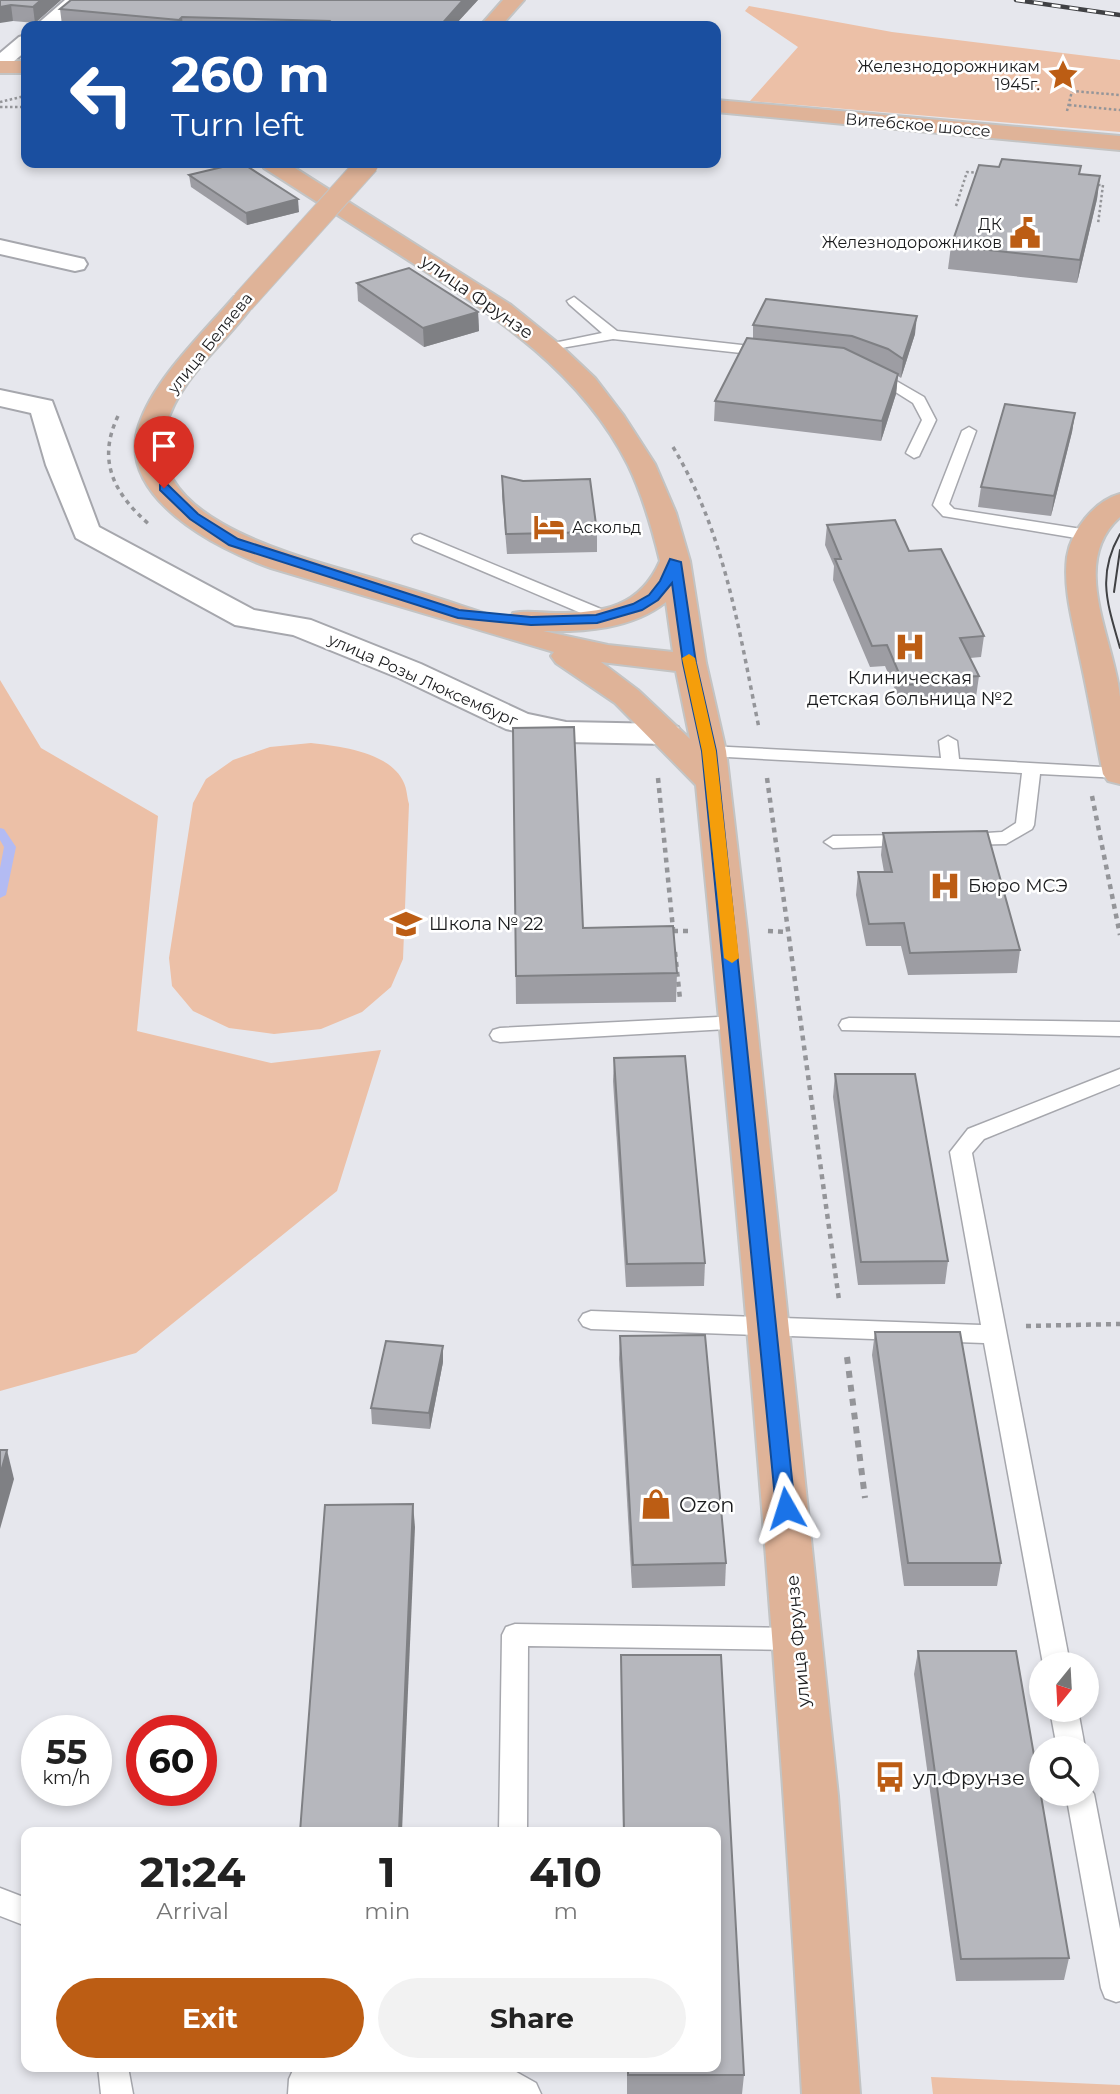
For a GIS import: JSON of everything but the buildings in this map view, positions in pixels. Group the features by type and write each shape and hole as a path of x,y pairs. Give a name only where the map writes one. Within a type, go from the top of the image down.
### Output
{"main road":[{"path":"495,21 514,0"},
{"path":"0,65 21,67"},
{"name":"Витебское шоссе","path":"721,106 1120,143"},
{"name":"улица Фрунзе","path":"280,168 502,310 549,348 586,384 641,464 662,513 675,562 690,663 711,766 798,1639 812,1796 831,2094"},
{"name":"улица Беляева","path":"364,168 243,302 167,396 153,417 149,441 152,465 164,488 194,517 233,542 458,614"},
{"path":"1120,503 1097,522 1088,535 1083,550 1087,608 1120,773"},
{"path":"458,614 531,621 597,619 638,607 654,597 666,582 675,562"},
{"path":"458,614 531,638 645,662 690,663"},
{"path":"531,638 590,668 630,697 666,734 711,766"}],"street":[{"path":"51,21 77,0"},
{"path":"0,65 21,46"},
{"path":"0,247 75,264"},
{"name":"улица Розы Люксембург","path":"0,398 43,407 60,465 86,532 246,618 300,627 410,671 518,722 539,728 566,732 666,734"}],"lane":[{"path":"574,301 613,335"},
{"path":"549,348 613,335 790,355"},
{"path":"857,365 880,374 919,400 929,420 914,453"},
{"path":"969,431 941,505 949,513 1088,535"},
{"path":"420,539 596,613 597,619"},
{"path":"948,741 951,764"},
{"path":"711,766 764,754 1120,773"},
{"path":"833,842 1006,838 1025,825 1032,780 1030,768"},
{"path":"500,1035 738,1023"},
{"path":"849,1025 1120,1030"},
{"path":"1054,1652 961,1152 976,1133 1120,1076"},
{"path":"591,1320 994,1330"},
{"path":"513,1827 515,1634 798,1639"},
{"path":"1082,1806 1116,1988"},
{"path":"0,1902 21,1910"},
{"path":"114,2072 117,2094"},
{"path":"304,2094 305,2079 516,2081"}],"path":[{"path":"1120,95 1072,91 1068,106 1120,110"},
{"path":"0,102 21,97"},
{"path":"0,107 21,107"},
{"path":"956,206 967,172 991,174"},
{"path":"1089,184 1103,185 1098,223"},
{"path":"666,438 688,470 716,536 764,754 865,1498"},
{"path":"994,1330 1120,1324"}],"shaded area":[{"path":"749,6 892,32 1120,60 1120,132 750,101 798,47 745,11"},
{"path":"0,680 41,748 158,816 137,1031 271,1063 381,1050 337,1191 136,1353 0,1391"},
{"path":"311,743 363,752 388,764 404,783 409,804 403,959 391,987 362,1012 321,1029 274,1034 229,1028 193,1011 172,986 169,958 193,803 206,779 233,760 270,747"},
{"path":"931,2077 1120,2085 1120,2094 933,2094"}],"waterway":[{"path":"0,831 10,847 0,895"}],"tram line":[{"path":"1120,534 1108,563 1106,577 1108,604 1120,648"},
{"path":"1114,592 1120,550"}],"railway":[{"path":"1016,0 1120,15"}],"slow traffic":[{"path":"689,658 709,751 732,958"}],"place":[{"name":"Железнодорожникам 1945г.","path":"1063,75"},
{"name":"ДК Железнодорожников","path":"1025,233"},
{"name":"Аскольд","path":"549,527"},
{"name":"Клиническая детская больница №2","path":"910,647"},
{"name":"Бюро МСЭ","path":"945,886"},
{"name":"Школа № 22","path":"406,924"},
{"name":"Ozon","path":"656,1504"},
{"name":"ул.Фрунзе","path":"890,1777"}],"route":[{"path":"164,488 194,517 233,542 458,614 531,621 597,619 638,607 654,597 666,582 675,562 690,663 709,751 786,1508"}]}
